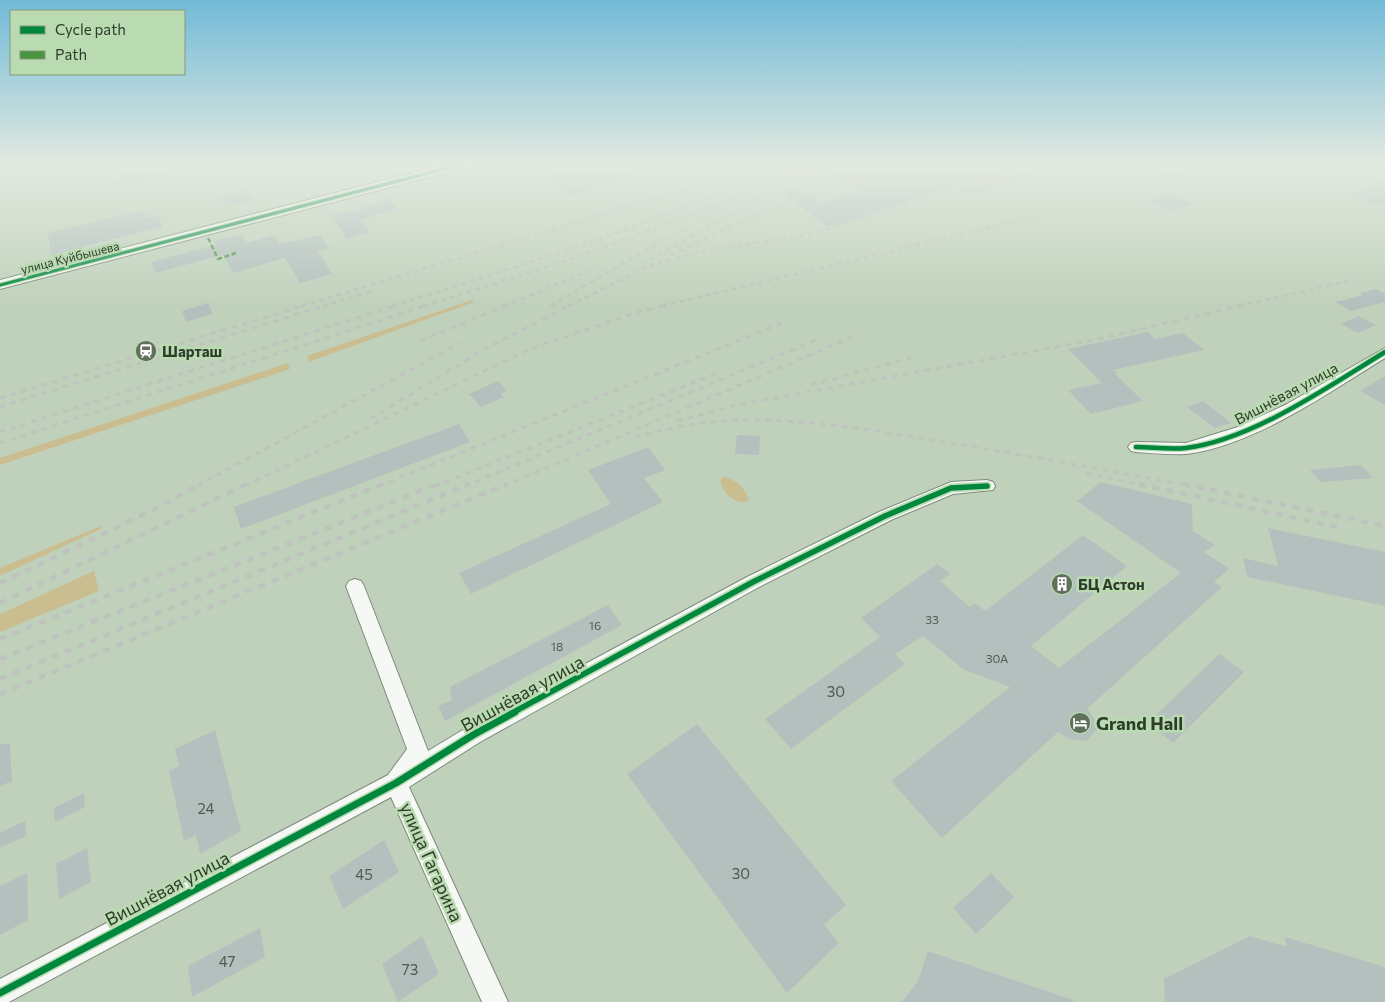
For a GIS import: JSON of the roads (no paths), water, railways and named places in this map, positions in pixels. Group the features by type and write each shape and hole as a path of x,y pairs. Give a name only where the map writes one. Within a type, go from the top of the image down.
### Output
{"street":[{"name":"улица Куйбышева","path":"0,285 285,211"},
{"name":"Вишнёвая улица","path":"1136,447 1192,448 1241,432 1319,391 1385,352"},
{"name":"Вишнёвая улица","path":"0,993 168,902 396,783 473,735 753,582 885,516 951,488 987,486"},
{"name":"улица Гагарина","path":"355,586 418,751 396,783 495,1002"}],"railway":[{"path":"302,306 615,211"},
{"path":"393,306 581,246 675,211"},
{"path":"424,306 589,253 700,211"},
{"path":"553,305 551,306 659,242 721,211"},
{"path":"643,264 736,211"},
{"path":"671,255 768,211"},
{"path":"569,306 646,267 699,252 812,234 888,211"},
{"path":"662,306 1034,217"},
{"path":"504,306 589,271"},
{"path":"1239,306 1352,280"},
{"path":"323,306 372,291"},
{"path":"0,398 306,305"},
{"path":"0,407 327,305"},
{"path":"0,432 397,305"},
{"path":"0,443 428,305"},
{"path":"420,341 507,305"},
{"path":"371,419 481,351 571,305"},
{"path":"245,486 532,348 642,311 667,305"},
{"path":"677,421 741,404 1089,341 1244,305"},
{"path":"379,486 782,323"},
{"path":"504,486 859,334"},
{"path":"465,486 821,338"},
{"path":"197,486 460,343"},
{"path":"811,385 914,357"},
{"path":"435,486 717,373"},
{"path":"635,437 688,425 721,421 753,420 816,423 910,436 1190,486"},
{"path":"1086,473 1145,486"},
{"path":"0,583 147,513 200,484"},
{"path":"0,603 247,484"},
{"path":"0,639 383,484"},
{"path":"0,659 438,484"},
{"path":"0,679 469,484"},
{"path":"0,694 507,484"},
{"path":"1139,484 1337,527"},
{"path":"1183,484 1385,526"}],"place":[{"name":"Шарташ","path":"146,351"},
{"name":"БЦ Астон","path":"1062,584"},
{"name":"Grand Hall","path":"1080,723"}]}
